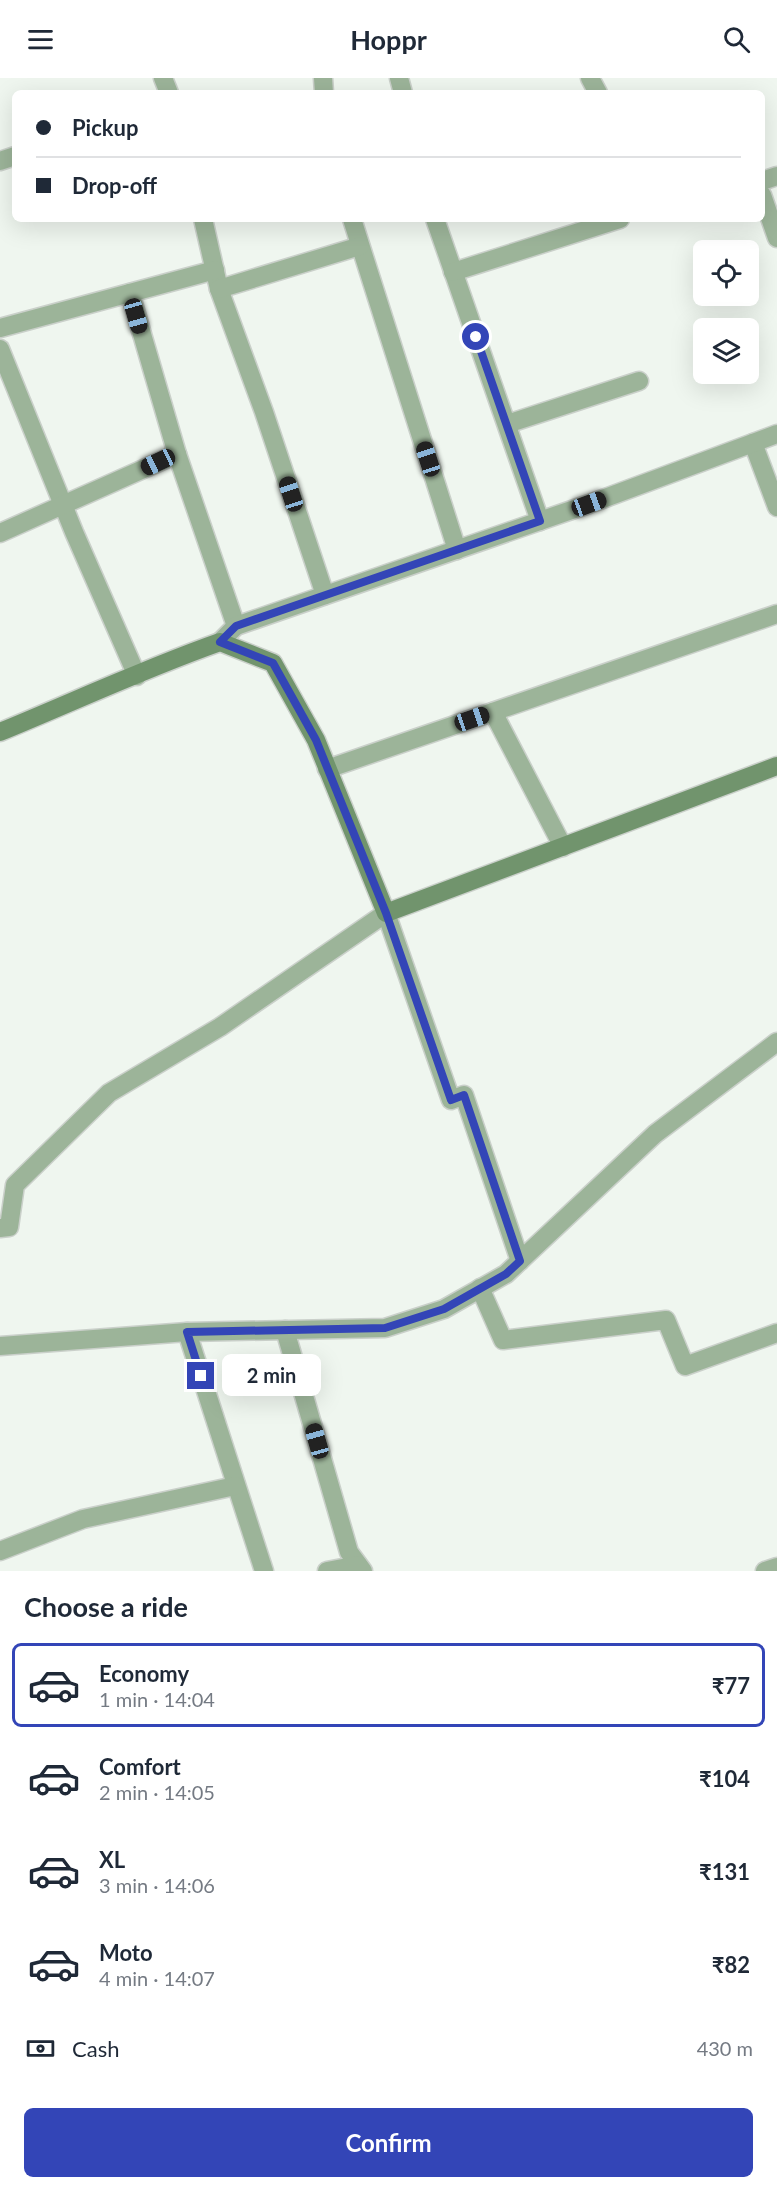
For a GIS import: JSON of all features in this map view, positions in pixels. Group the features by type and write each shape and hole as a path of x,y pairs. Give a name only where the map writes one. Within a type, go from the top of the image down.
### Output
{"street":[{"path":"765,204 777,238"},
{"path":"204,222 219,289 264,412 325,595"},
{"path":"353,222 457,549"},
{"path":"436,222 540,521"},
{"path":"453,272 611,222"},
{"path":"219,289 360,246"},
{"path":"0,328 215,270"},
{"path":"130,293 177,454 236,626"},
{"path":"0,350 63,506 137,676"},
{"path":"507,424 639,381"},
{"path":"0,732 137,676 166,661 220,642 236,626 540,521 777,434"},
{"path":"753,443 777,507"},
{"path":"0,533 177,454"},
{"path":"327,769 777,614"},
{"path":"220,642 273,663 316,740 386,913 451,1100 464,1095 520,1261"},
{"path":"493,712 562,847"},
{"path":"0,1228 9,1227 15,1185 109,1093 220,1027 386,913 777,766"},
{"path":"0,1346 187,1332 385,1328 444,1309 506,1274 655,1134 777,1042"},
{"path":"480,1288 502,1340 666,1320 685,1366 777,1333"},
{"path":"285,1330 349,1552 360,1568 327,1571"},
{"path":"187,1332 264,1571"},
{"path":"0,1551 84,1520 235,1486"},
{"path":"765,1571 777,1567"}],"route":[{"path":"201,1376 187,1332 385,1328 444,1309 506,1274 520,1261 464,1095 451,1100 386,913 316,740 273,663 220,642 236,626 540,521 476,337"}]}
